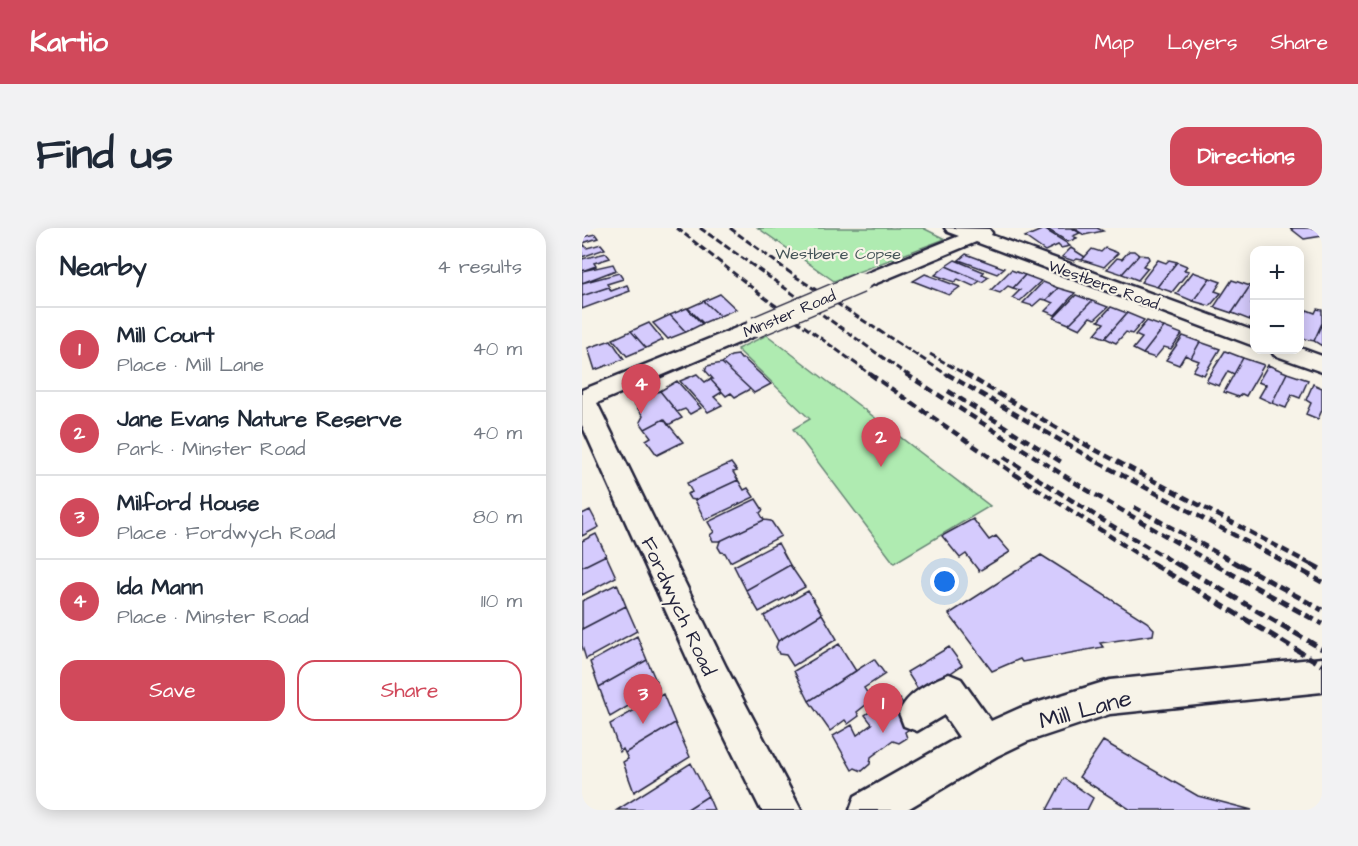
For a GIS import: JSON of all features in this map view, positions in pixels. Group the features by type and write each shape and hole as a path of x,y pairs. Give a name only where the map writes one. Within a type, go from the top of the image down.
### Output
{"street":[{"name":"Westbere Road","path":"954,228 1250,338"},
{"name":"Minster Road","path":"582,400 996,228"},
{"path":"1293,354 1322,364"},
{"name":"Fordwych Road","path":"582,400 714,679 782,810"},
{"name":"Mill Lane","path":"869,810 984,743 1020,726 1110,697 1322,675"},
{"path":"917,712 949,691 984,743"}],"green space":[{"name":"Westbere Copse","path":"758,228 923,228 945,239 834,281"},
{"path":"767,335 990,506 894,563 793,429 810,419 737,349"}],"building":[{"path":"1072,228 1080,233 1073,236 1077,238 1068,242 1047,229"},
{"path":"1073,228 1097,228 1103,231 1084,235"},
{"path":"1290,228 1322,228 1322,236 1304,239"},
{"path":"1044,229 1070,246 1061,248 1058,245 1045,251 1025,237"},
{"path":"595,234 598,238 583,243 585,246 582,246 582,237"},
{"path":"601,244 605,249 582,257 582,246 587,248"},
{"path":"1071,248 1085,257 1074,261 1062,257"},
{"path":"1105,248 1118,253 1104,267 1082,260 1092,249 1101,252"},
{"path":"1129,251 1134,251 1139,255 1122,274 1107,269 1117,258 1122,259"},
{"path":"606,253 610,258 594,263 596,266 582,271 582,259"},
{"path":"966,254 1004,268 997,274 959,260"},
{"path":"1139,255 1148,256 1149,259 1143,266 1148,268 1138,280 1122,274"},
{"path":"955,260 984,272 982,274 989,277 982,282 946,266"},
{"path":"1158,260 1166,263 1169,260 1177,262 1157,287 1141,282"},
{"path":"1177,262 1187,266 1184,270 1189,271 1172,292 1157,287"},
{"path":"613,264 616,270 582,283 582,271"},
{"path":"946,266 980,281 973,286 958,279 954,282 935,275"},
{"path":"1011,270 1025,275 1013,288 1008,286 1000,293 991,290"},
{"path":"1193,272 1210,278 1193,301 1176,294"},
{"path":"619,273 623,279 607,284 609,287 582,296 582,283"},
{"path":"925,274 960,287 949,295 913,281"},
{"path":"1025,275 1041,281 1020,301 1012,298 1020,290 1013,288"},
{"path":"1210,278 1221,282 1215,291 1221,293 1210,306 1193,301"},
{"path":"1232,280 1250,286 1232,313 1214,307"},
{"path":"1043,282 1058,288 1046,300 1041,299 1033,306 1023,303"},
{"path":"627,285 630,291 582,309 582,296 609,287 611,291"},
{"path":"1250,286 1250,320 1232,313"},
{"path":"1058,288 1075,293 1055,315 1045,311 1053,303 1046,300"},
{"path":"720,294 736,309 720,316 704,301"},
{"path":"1076,295 1092,301 1069,324 1054,318"},
{"path":"704,301 720,316 703,323 688,308"},
{"path":"1092,301 1108,307 1095,319 1090,317 1080,329 1069,324"},
{"path":"1111,307 1127,313 1105,338 1095,334 1104,323 1098,321"},
{"path":"687,308 702,324 686,332 670,315"},
{"path":"1317,309 1322,310 1322,323 1314,341 1304,339 1304,316 1307,310 1315,313"},
{"path":"1127,313 1144,320 1132,334 1126,332 1116,343 1105,338"},
{"path":"670,315 686,332 668,339 653,323"},
{"path":"1147,321 1164,327 1143,354 1133,349 1142,338 1135,335"},
{"path":"649,323 663,340 646,348 631,331"},
{"path":"1322,323 1322,346 1314,341"},
{"path":"1164,327 1182,334 1171,349 1164,347 1155,358 1143,354"},
{"path":"631,331 646,348 627,356 613,339"},
{"path":"1183,336 1200,342 1191,358 1185,355 1179,365 1166,360"},
{"path":"611,340 624,359 595,370 588,348"},
{"path":"1200,342 1220,349 1204,375 1193,371 1199,361 1191,358"},
{"path":"1225,351 1243,358 1234,374 1228,371 1219,386 1206,381"},
{"path":"738,355 771,384 754,393 722,363 731,356"},
{"path":"1243,358 1264,365 1246,396 1242,394 1238,397 1224,392"},
{"path":"722,363 750,389 735,397 731,393 726,396 705,370 707,366"},
{"path":"1268,365 1287,373 1272,403 1259,397 1266,385 1258,382"},
{"path":"1287,373 1308,380 1300,398 1292,395 1286,408 1272,403"},
{"path":"697,374 705,382 710,379 722,392 714,397 722,405 708,412 680,381"},
{"path":"677,381 701,408 690,414 685,409 677,412 660,391"},
{"path":"1313,384 1322,388 1322,410 1318,419 1306,414 1311,403 1306,400"},
{"path":"660,391 682,418 668,425 664,419 645,429 640,422 643,416 634,403"},
{"path":"664,419 683,442 657,455 646,440 651,437 645,429"},
{"path":"731,463 737,471 733,472 738,480 695,500 690,499 687,494 692,492 687,483"},
{"path":"738,480 744,490 748,488 754,497 705,520 695,500"},
{"path":"756,499 763,510 760,513 764,520 720,541 713,541 710,535 714,532 708,522"},
{"path":"590,510 599,527 582,536 582,514"},
{"path":"973,519 989,540 996,536 1010,552 979,571 966,554 960,558 942,536"},
{"path":"764,520 771,521 781,536 730,562 718,547 720,541"},
{"path":"596,534 606,555 582,567 582,541"},
{"path":"778,543 790,565 746,590 734,566"},
{"path":"606,555 616,577 582,595 582,567"},
{"path":"1041,555 1147,622 1154,629 1153,635 1100,643 1103,647 1022,662 1020,659 992,671 949,614"},
{"path":"790,565 805,587 759,612 746,590"},
{"path":"617,584 626,606 582,629 582,601"},
{"path":"808,591 822,614 778,641 764,616"},
{"path":"626,606 637,631 586,659 582,646 582,629"},
{"path":"822,614 837,639 793,666 786,655 779,654 776,647 778,641"},
{"path":"637,636 647,660 599,687 590,662"},
{"path":"839,644 856,671 809,701 794,671"},
{"path":"949,647 962,665 921,694 907,672"},
{"path":"874,659 885,674 864,688 872,700 857,712 859,716 848,724 845,720 830,731 809,701"},
{"path":"647,660 659,688 610,717 599,687"},
{"path":"663,694 675,723 625,753 623,749 620,752 610,724"},
{"path":"892,697 895,702 900,699 907,710 911,728 905,732 907,738 899,743 893,741 871,757 870,764 862,771 855,768 852,770 833,736 852,725 857,735 872,724 865,715"},
{"path":"675,723 690,757 634,792 623,762 628,759 625,753"},
{"path":"1103,741 1198,796 1252,810 1131,810 1079,777"},
{"path":"691,763 708,796 686,810 617,810"},
{"path":"1064,778 1093,798 1087,810 1047,810"},
{"path":"708,796 714,810 686,810"}],"railway":[{"path":"677,228 765,298 873,376"},
{"path":"700,228 908,375"},
{"path":"730,228 796,277 949,376"},
{"path":"930,354 968,376"},
{"path":"870,374 1016,475 1156,566"},
{"path":"947,374 1092,459 1292,566"},
{"path":"965,374 1088,446 1314,566"},
{"path":"908,375 1082,487 1217,566"},
{"path":"948,391 1063,463"},
{"path":"1004,457 1180,566"},
{"path":"1134,507 1241,566"},
{"path":"1153,564 1322,665"},
{"path":"1178,564 1322,649"},
{"path":"1214,564 1322,624"},
{"path":"1239,564 1322,610"},
{"path":"1289,564 1322,582"},
{"path":"1311,564 1322,570"}],"place":[{"name":"Ida Mann","path":"641,414"},
{"name":"Jane Evans Nature Reserve","path":"881,467"},
{"name":"Milford House","path":"643,724"},
{"name":"Mill Court","path":"883,733"}]}
